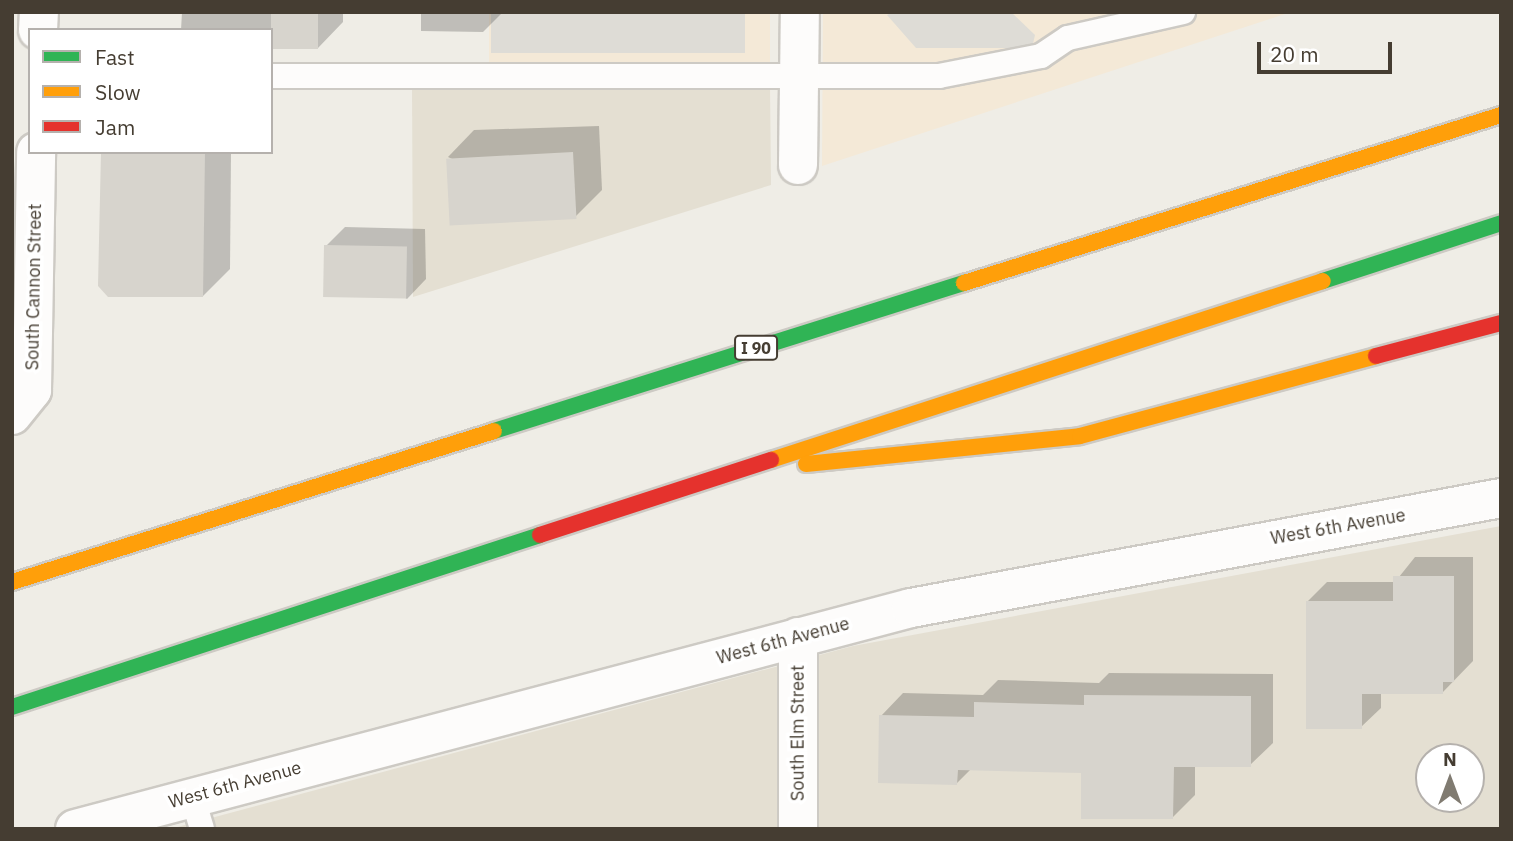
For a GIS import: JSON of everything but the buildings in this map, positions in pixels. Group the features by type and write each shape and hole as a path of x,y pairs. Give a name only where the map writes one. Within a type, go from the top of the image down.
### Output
{"highway":[{"name":"I 90","path":"12,582 1501,115"},
{"path":"12,708 731,471 1501,223"},
{"path":"731,471 1080,436 1501,324"}],"street":[{"path":"799,165 800,12"},
{"name":"South Cannon Street","path":"12,415 32,390 36,154"},
{"name":"West 6th Avenue","path":"75,829 197,813 798,637 981,593 1501,498"},
{"name":"South Elm Street","path":"798,637 798,829"}],"lane":[{"path":"273,76 939,76 1041,56 1068,38 1183,12"}],"shaded area":[{"path":"489,12 770,12 770,83 489,83"},
{"path":"491,12 745,12 745,53 491,53"},
{"path":"823,12 1291,12 822,166"},
{"path":"893,12 1011,12 1035,35 1032,48 916,48 887,15"},
{"path":"412,82 770,87 771,185 413,297"},
{"path":"1501,526 1501,829 170,829 853,646"}],"traffic: fast":[{"path":"1323,281 1501,223"},
{"path":"494,431 964,283"},
{"path":"12,707 540,535"}],"traffic: slow":[{"path":"964,283 1501,115"},
{"path":"771,460 1323,281"},
{"path":"806,464 1080,436 1376,356"},
{"path":"12,582 494,431"}],"traffic: jam":[{"path":"1376,356 1501,323"},
{"path":"540,535 771,460"}]}
